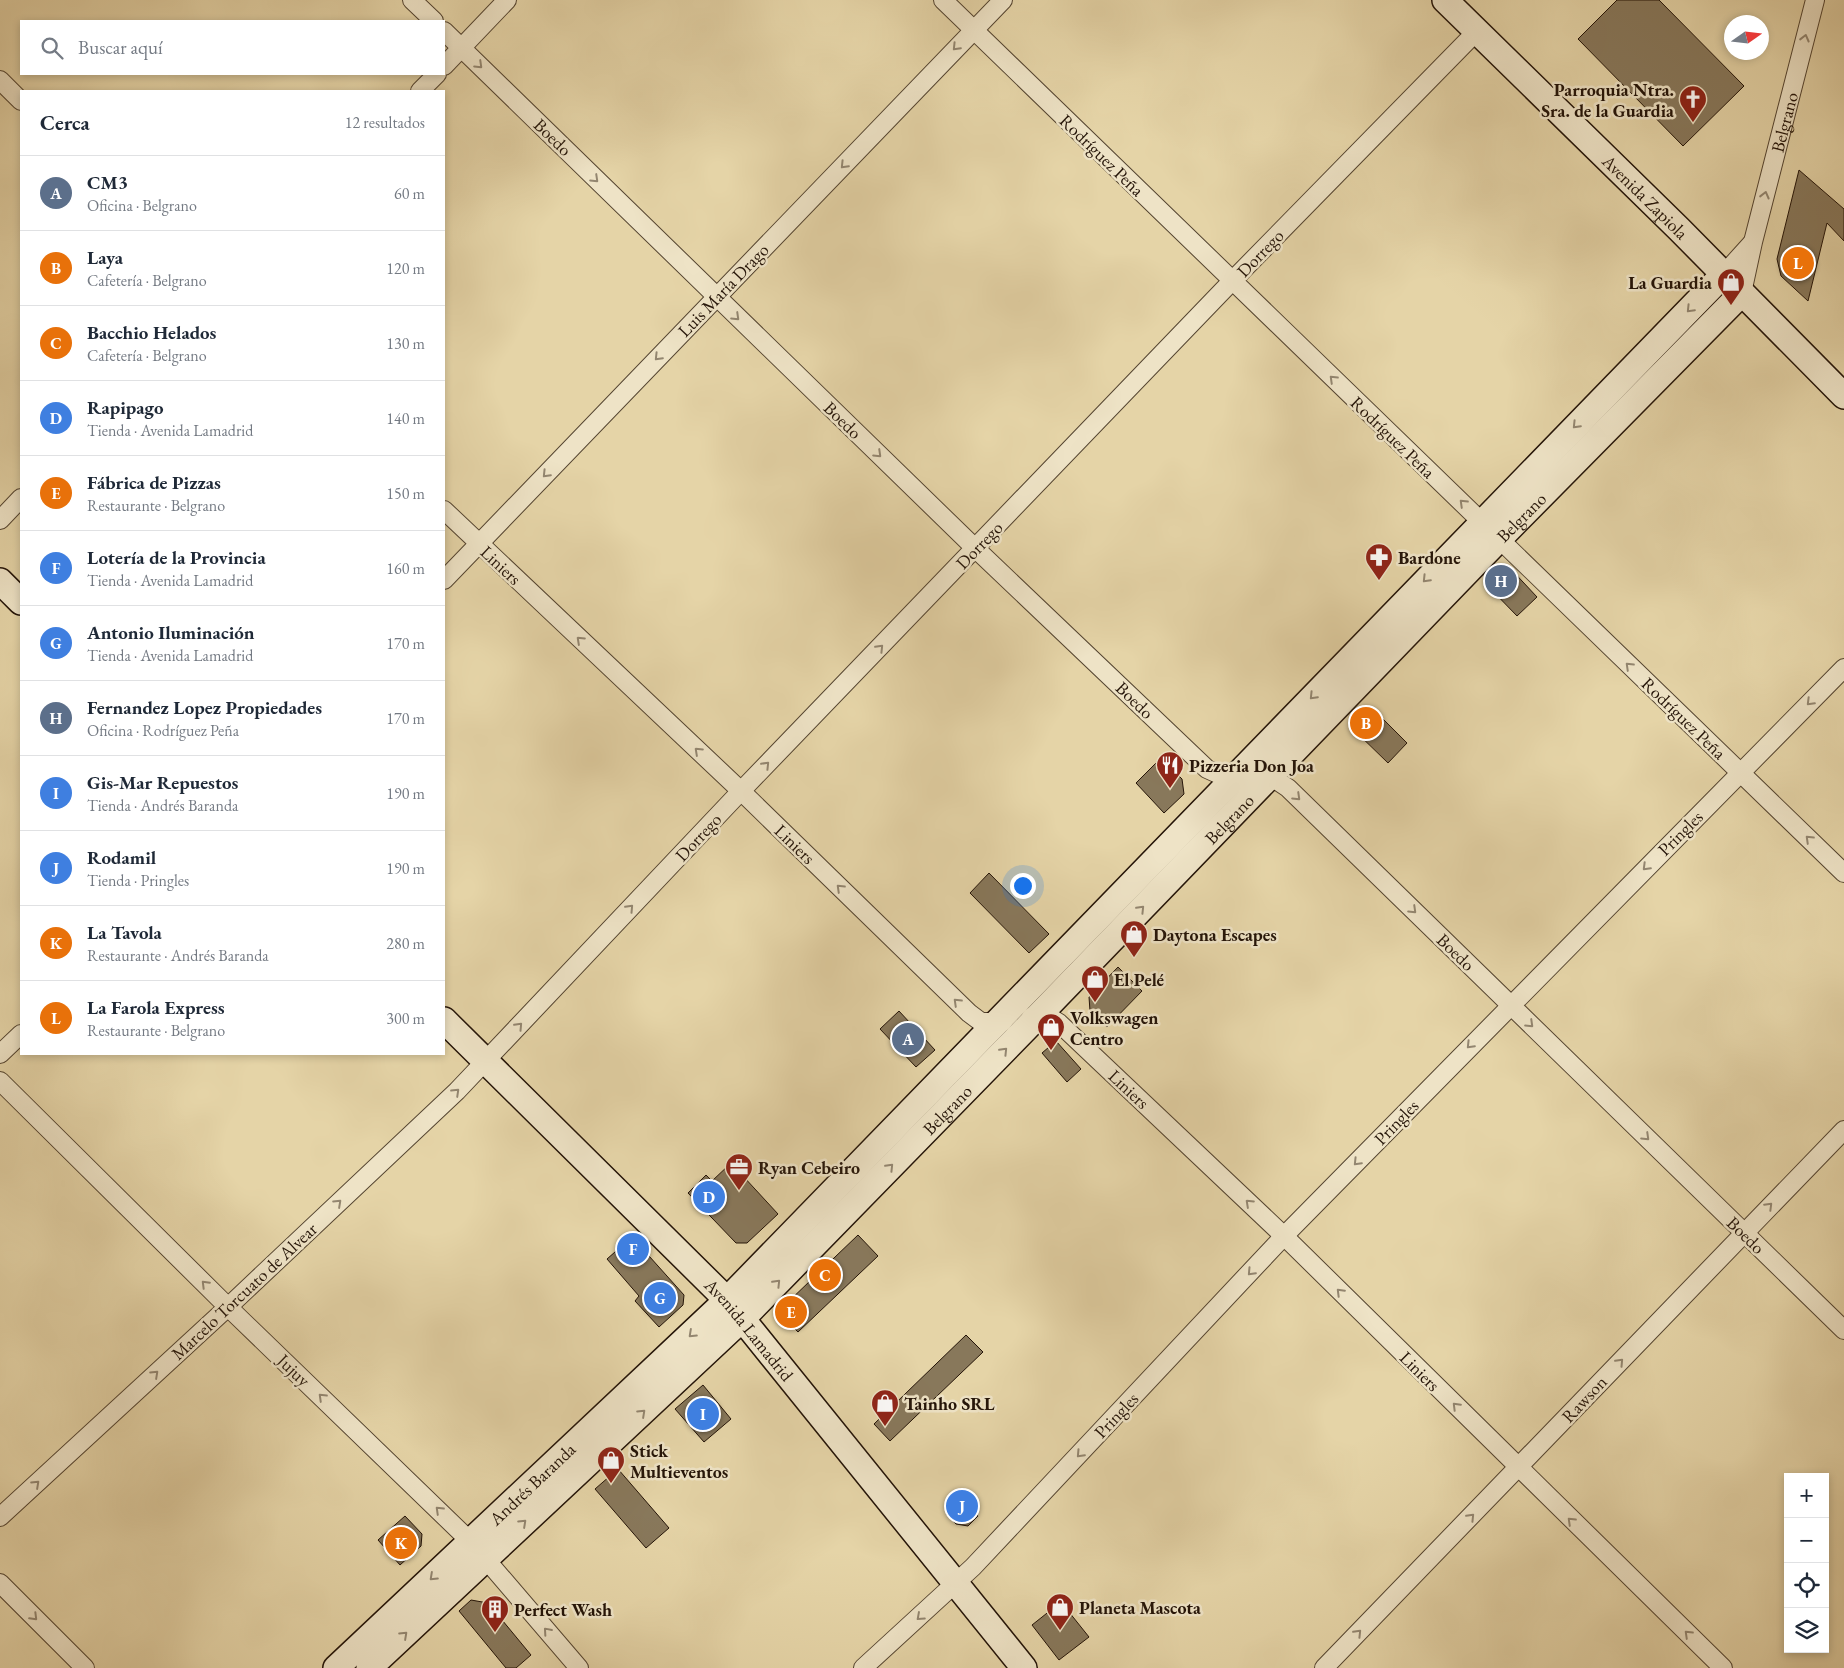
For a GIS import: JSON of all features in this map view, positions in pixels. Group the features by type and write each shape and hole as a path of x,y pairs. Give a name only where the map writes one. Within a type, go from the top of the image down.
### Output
{"main road":[{"name":"Avenida Zapiola","path":"1445,0 1724,274 1844,396"},
{"name":"Belgrano","path":"735,1309 1039,1015 1270,776 1724,274"},
{"name":"Belgrano","path":"735,1309 998,1023 1238,774 1490,531 1742,293"},
{"path":"0,581 20,601"},
{"name":"Avenida Lamadrid","path":"445,1021 735,1309 1024,1668"},
{"name":"Andrés Baranda","path":"336,1668 478,1550 735,1309"},
{"name":"Andrés Baranda","path":"369,1668 478,1550"}],"street":[{"path":"412,0 433,20"},
{"path":"445,65 507,0"},
{"name":"Rodríguez Peña","path":"943,0 1844,873"},
{"name":"Luis María Drago","path":"445,579 1003,0"},
{"name":"Belgrano","path":"1742,293 1814,0"},
{"name":"Boedo","path":"445,32 716,298 1207,769 1218,774 1270,776 1288,788 1844,1330"},
{"name":"Dorrego","path":"486,1062 740,791 1476,32"},
{"path":"421,90 436,75"},
{"path":"0,80 20,100"},
{"name":"Belgrano","path":"1724,274 1753,242"},
{"path":"0,520 20,499"},
{"name":"Liniers","path":"445,511 740,791 969,1013 981,1022 998,1023 1039,1015 1051,1018 1059,1023 1284,1236 1518,1469 1723,1668"},
{"name":"Pringles","path":"863,1668 956,1584 1284,1236 1844,668"},
{"path":"0,1054 20,1035"},
{"name":"Marcelo Torcuato de Alvear","path":"0,1517 228,1307 486,1062"},
{"name":"Jujuy","path":"0,1081 228,1307 478,1550 579,1668"},
{"name":"Rawson","path":"1324,1668 1518,1469 1743,1232 1844,1130"},
{"path":"0,1583 85,1668"}],"building":[{"path":"1617,0 1659,0 1744,86 1683,146 1578,39"},
{"path":"1799,170 1844,209 1844,241 1827,223 1808,301 1781,276 1777,259"},
{"path":"1508,566 1537,597 1517,616 1487,585"},
{"path":"1372,708 1407,743 1388,763 1352,728"},
{"path":"1161,758 1182,779 1184,794 1164,813 1136,783"},
{"path":"989,873 1049,934 1029,953 970,893"},
{"path":"1118,967 1142,991 1107,1027 1090,1011 1089,997"},
{"path":"899,1011 935,1050 916,1067 880,1029"},
{"path":"1056,1041 1081,1069 1067,1082 1042,1053"},
{"path":"731,1163 778,1214 747,1243 736,1243 688,1193 706,1175 712,1181"},
{"path":"858,1235 878,1256 798,1332 786,1320 787,1303"},
{"path":"632,1237 684,1295 683,1305 659,1327 635,1301 639,1296 607,1259"},
{"path":"966,1335 983,1352 890,1441 874,1424"},
{"path":"703,1385 731,1419 704,1442 675,1409"},
{"path":"618,1469 669,1528 646,1548 595,1489"},
{"path":"962,1499 978,1516 968,1526 956,1524 946,1514"},
{"path":"405,1516 422,1534 421,1546 400,1565 378,1540"},
{"name":"Perfect Wash","path":"471,1600 488,1603 531,1655 516,1668 506,1668 459,1611"},
{"name":"Planeta Mascota","path":"1061,1602 1089,1637 1059,1660 1032,1625"}],"place":[{"name":"Parroquia Ntra. Sra. de la Guardia","path":"1693,123"},
{"name":"La Farola Express","path":"1798,263"},
{"name":"La Guardia","path":"1731,306"},
{"name":"Bardone","path":"1379,581"},
{"name":"Fernandez Lopez Propiedades","path":"1501,581"},
{"name":"Laya","path":"1366,723"},
{"name":"Pizzeria Don Joa","path":"1170,789"},
{"name":"Daytona Escapes","path":"1134,958"},
{"name":"El Pelé","path":"1095,1003"},
{"name":"CM3","path":"908,1039"},
{"name":"Volkswagen Centro","path":"1051,1051"},
{"name":"Ryan Cebeiro","path":"739,1191"},
{"name":"Rapipago","path":"709,1197"},
{"name":"Lotería de la Provincia","path":"633,1249"},
{"name":"Bacchio Helados","path":"825,1275"},
{"name":"Antonio Iluminación","path":"660,1298"},
{"name":"Fábrica de Pizzas","path":"791,1312"},
{"name":"Gis-Mar Repuestos","path":"703,1414"},
{"name":"Tainho SRL","path":"885,1427"},
{"name":"Stick Multieventos","path":"611,1484"},
{"name":"Rodamil","path":"962,1506"},
{"name":"La Tavola","path":"401,1543"},
{"name":"Planeta Mascota","path":"1060,1631"},
{"name":"Perfect Wash","path":"495,1633"}]}
